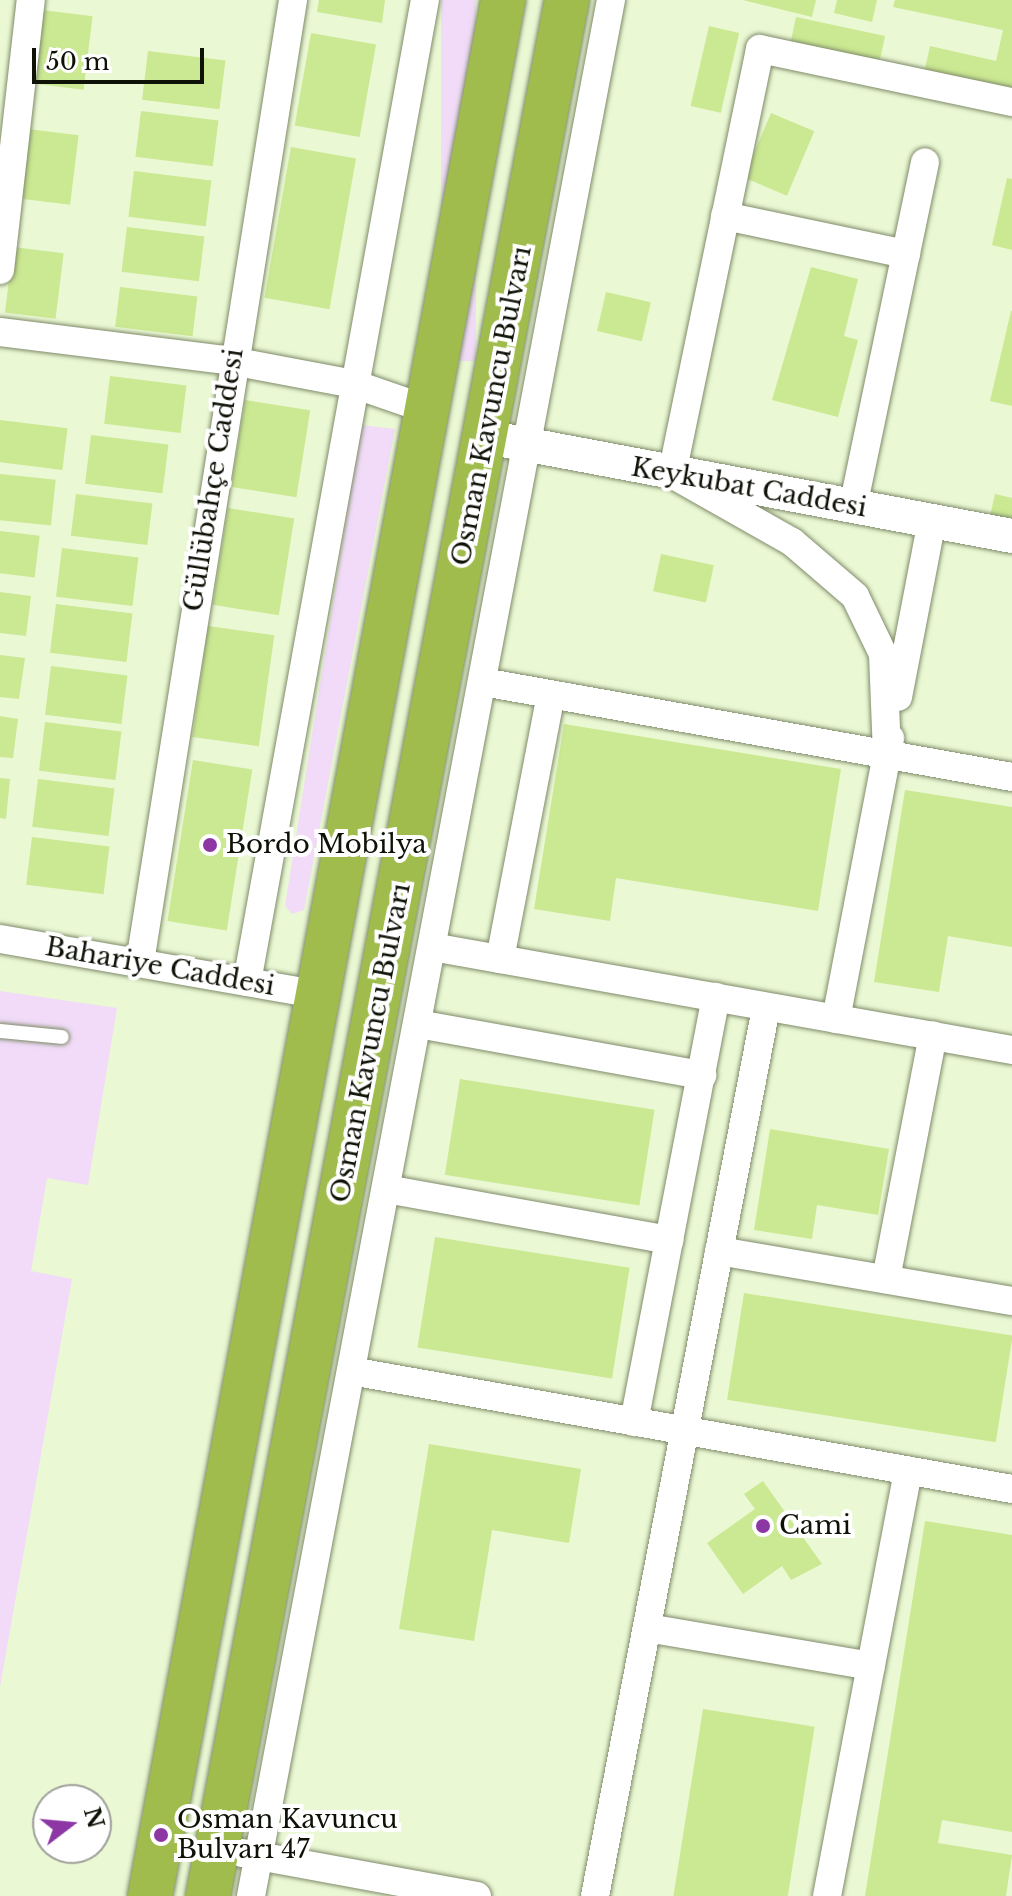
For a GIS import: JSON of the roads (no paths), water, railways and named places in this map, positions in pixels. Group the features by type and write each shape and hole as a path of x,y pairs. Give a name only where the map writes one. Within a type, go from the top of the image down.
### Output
{"highway":[{"path":"150,1896 321,995 503,0"},
{"name":"Osman Kavuncu Bulvarı","path":"208,1896 238,1852 507,443 567,0"},
{"path":"426,409 507,443"}],"street":[{"path":"0,270 31,0"},
{"name":"Güllübahçe Caddesi","path":"140,962 232,361 293,0"},
{"path":"247,982 425,0"},
{"path":"251,1896 238,1852 351,1371 483,682 507,443 611,0"},
{"path":"887,754 883,654 855,596 792,542 672,474 760,49 1012,102"},
{"path":"853,507 925,162"},
{"path":"725,216 906,254"},
{"path":"0,332 232,361 354,384 426,409"},
{"name":"Keykubat Caddesi","path":"507,443 1012,536"},
{"path":"836,1019 932,521"},
{"path":"483,682 1012,777"},
{"path":"500,959 551,695"},
{"name":"Bahariye Caddesi","path":"0,939 321,995"},
{"path":"432,947 1012,1050"},
{"path":"634,1422 716,997"},
{"path":"595,1896 766,1008"},
{"path":"418,1024 702,1075"},
{"path":"886,1279 933,1036"},
{"path":"386,1189 669,1240"},
{"path":"719,1251 1012,1301"},
{"path":"351,1371 684,1433 1012,1489"},
{"path":"827,1896 908,1471"},
{"path":"647,1628 871,1666"},
{"path":"238,1852 477,1896"}],"lane":[{"path":"0,1031 62,1037"}],"place":[{"name":"Bordo Mobilya","path":"210,845"},
{"name":"Cami","path":"763,1526"},
{"name":"Osman Kavuncu Bulvarı 47","path":"161,1835"}]}
